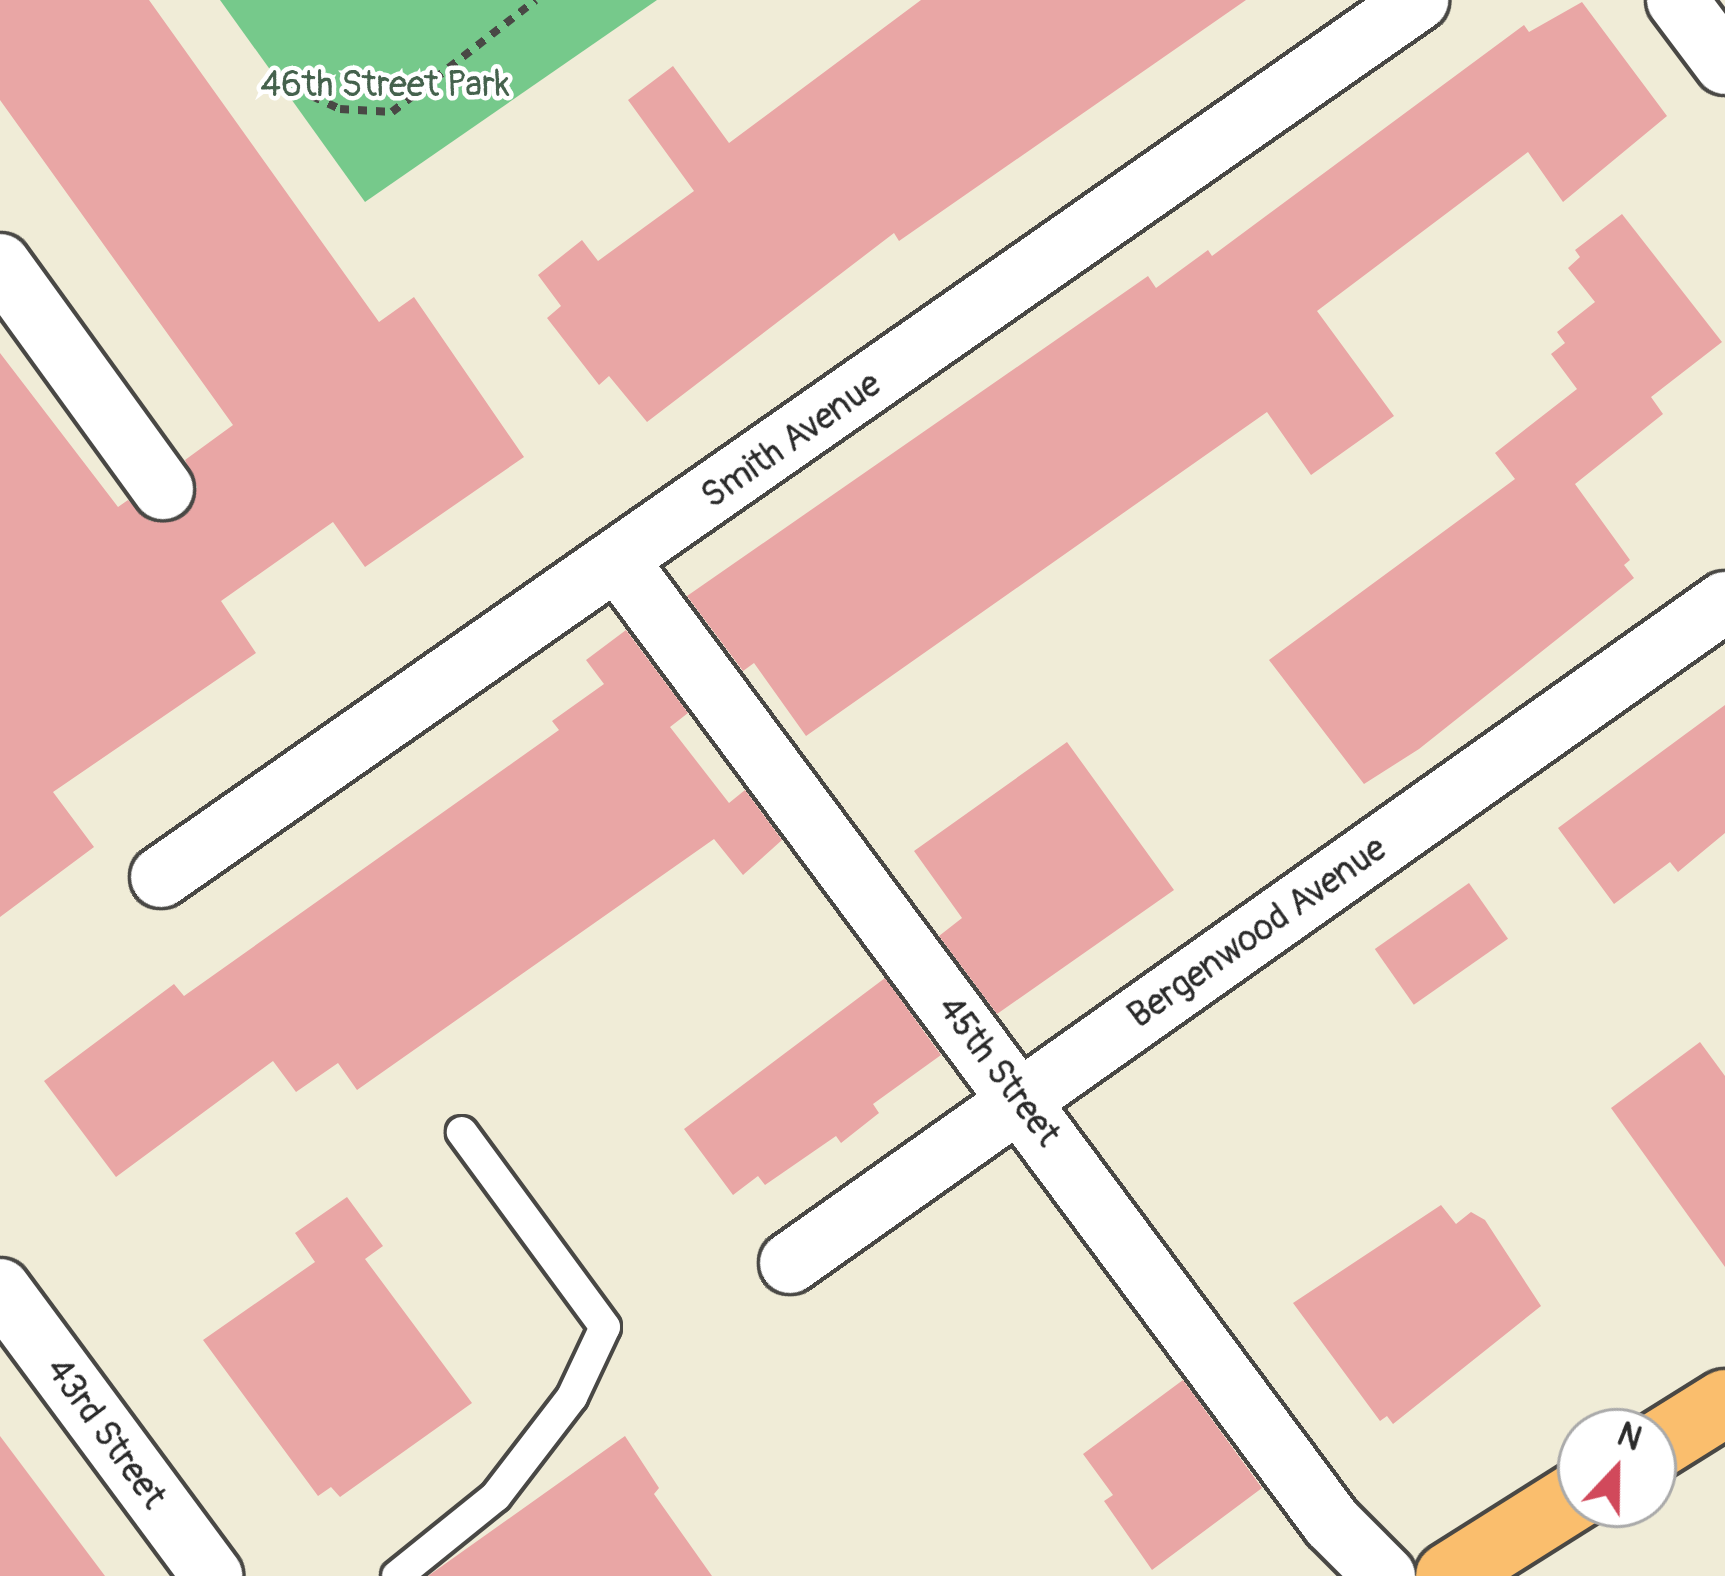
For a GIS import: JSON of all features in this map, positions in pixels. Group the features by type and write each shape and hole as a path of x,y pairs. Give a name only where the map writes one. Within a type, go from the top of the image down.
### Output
{"main road":[{"path":"1677,1433 1725,1403"},
{"path":"1449,1576 1557,1508"}],"street":[{"name":"Smith Avenue","path":"161,878 1418,0"},
{"path":"1677,0 1725,64"},
{"path":"0,264 163,489"},
{"name":"45th Street","path":"618,561 1332,1522 1385,1576"},
{"name":"Bergenwood Avenue","path":"790,1264 1725,602"},
{"name":"43rd Street","path":"0,1289 212,1576"}],"lane":[{"path":"397,1576 496,1496 572,1397 604,1328 462,1132"}],"path":[{"path":"312,96 340,109 392,112 536,0"}],"green space":[{"name":"46th Street Park","path":"220,0 657,0 365,202"}],"building":[{"path":"0,0 149,0 379,322 414,297 524,457 365,567 333,522 221,601 256,653 53,792 94,847 0,917 0,353 118,507 128,500 150,521 184,516 197,487 185,460 233,425 0,100"},
{"path":"921,0 1246,0 899,241 894,233 647,422 609,376 599,385 547,318 561,306 538,275 582,240 598,261 694,191 628,100 673,66 729,143"},
{"path":"1582,2 1667,116 1563,202 1528,152 1317,311 1394,416 1311,475 1267,412 806,736 754,663 743,671 687,596 1148,276 1156,288 1208,250 1212,256 1524,25 1529,32"},
{"path":"1622,214 1722,342 1651,397 1663,414 1575,484 1630,560 1624,565 1634,578 1419,749 1364,784 1269,660 1515,479 1495,453 1577,389 1551,354 1565,343 1557,332 1595,302 1568,268 1580,257 1575,250"},
{"path":"626,630 688,713 670,727 729,803 745,790 782,840 743,875 714,839 357,1090 338,1063 296,1092 273,1061 116,1177 44,1081 174,984 184,996 559,730 552,721 604,684 586,660"},
{"path":"1725,705 1725,833 1678,872 1670,862 1614,904 1558,828"},
{"path":"1067,742 1174,890 997,1014 939,936 962,918 914,851"},
{"path":"1469,883 1508,939 1414,1005 1375,949"},
{"path":"885,978 941,1055 873,1104 879,1113 841,1143 836,1136 765,1185 758,1176 733,1195 684,1129"},
{"path":"1700,1042 1725,1076 1725,1267 1611,1108"},
{"path":"347,1197 383,1246 365,1259 472,1403 340,1497 331,1487 318,1496 203,1340 315,1262 295,1233"},
{"path":"1441,1205 1456,1224 1471,1212 1485,1220 1541,1306 1393,1424 1387,1416 1380,1421 1293,1303"},
{"path":"1183,1380 1262,1488 1152,1570 1104,1501 1113,1495 1083,1454"},
{"path":"0,1436 105,1576 0,1576"},
{"path":"625,1436 659,1488 654,1494 712,1576 428,1576"}]}
